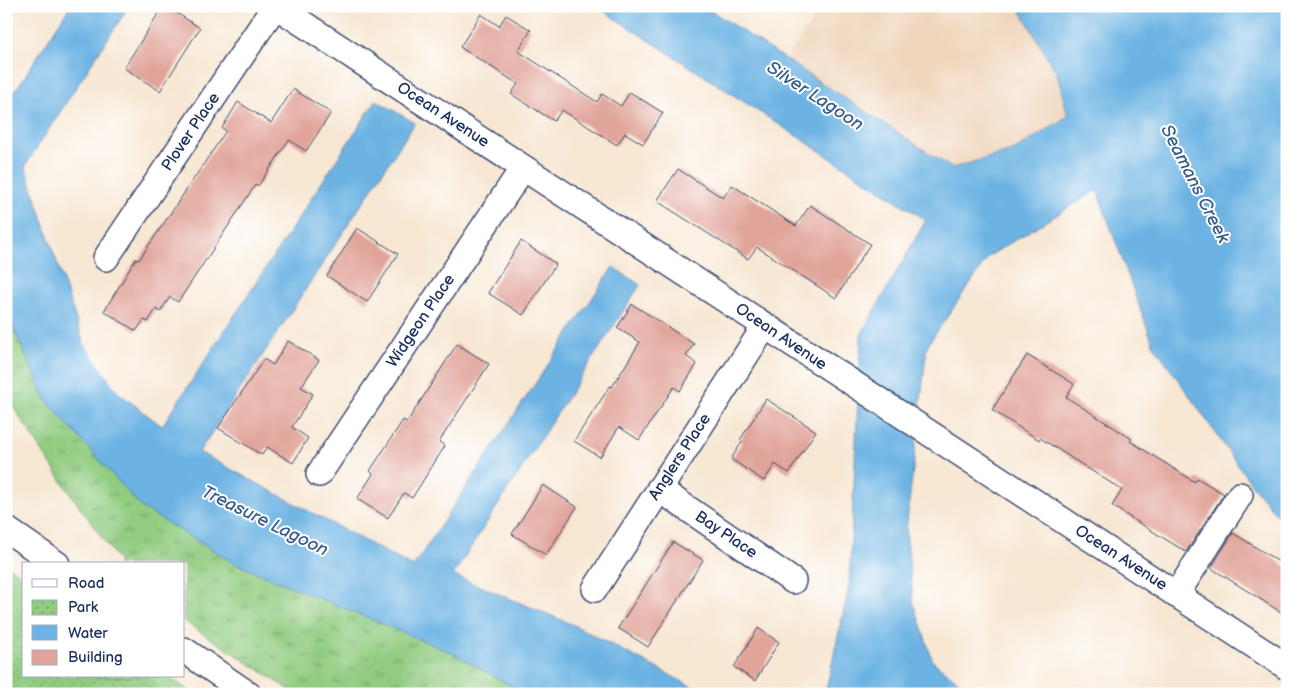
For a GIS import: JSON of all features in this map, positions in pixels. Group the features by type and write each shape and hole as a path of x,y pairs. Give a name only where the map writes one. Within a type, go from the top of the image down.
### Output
{"street":[{"name":"Ocean Avenue","path":"276,6 1287,668"},
{"name":"Plover Place","path":"106,258 276,6"},
{"name":"Widgeon Place","path":"319,474 523,168"},
{"name":"Anglers Place","path":"595,589 765,326"},
{"name":"Bay Place","path":"659,489 793,581"},
{"path":"1176,594 1240,495"},
{"path":"6,529 54,562"},
{"path":"185,651 248,694"}],"shaded area":[{"path":"821,6 1018,6 1057,74 1068,116 1015,150 952,168 786,60"}],"green space":[{"path":"6,312 46,400 453,653 525,694 296,694 185,622 185,562 118,562 6,396"},
{"path":"6,565 22,576 22,678 171,678 194,694 6,694"}],"water":[{"path":"70,6 129,6 25,166 94,374 162,426 376,100 415,123 199,452 413,567 613,267 640,285 453,575 576,626 706,694 525,694 453,653 236,564 141,507 46,400 6,312 6,105"},
{"path":"596,6 704,6 952,168 1015,150 1068,116 1057,74 1018,6 1282,6 1287,67 1287,527 1254,488 1153,344 1097,190 989,256 927,346 906,530 913,601 933,662 972,691 990,694 825,694 849,587 861,335 926,220"}],"building":[{"path":"163,6 166,6 200,28 160,91 124,68"},
{"path":"481,14 499,26 506,15 531,30 518,51 597,102 602,94 621,106 630,92 663,113 643,144 625,133 617,145 562,110 554,121 511,94 518,84 460,47"},
{"path":"293,89 331,113 306,151 289,140 258,186 256,184 178,302 170,297 160,312 156,309 148,322 144,320 136,331 104,311 136,259 139,260 226,131 222,128 238,102 271,123"},
{"path":"678,169 723,198 732,185 796,226 810,205 870,244 836,298 757,247 748,259 657,201"},
{"path":"357,228 398,254 367,302 327,276"},
{"path":"521,241 556,264 523,315 488,293"},
{"path":"632,304 694,344 686,356 697,364 680,391 674,387 639,440 619,427 600,457 574,441 610,386 612,387 640,342 617,328"},
{"path":"288,341 319,360 301,387 313,394 292,427 308,438 293,463 267,447 262,455 218,428 264,359 273,365"},
{"path":"457,344 489,364 439,442 445,446 412,498 404,493 388,518 357,499 373,474 370,471 403,420 407,422"},
{"path":"1027,355 1074,384 1066,397 1132,439 1130,441 1195,482 1197,478 1224,494 1186,552 1112,506 1122,490 992,410"},
{"path":"766,399 816,431 789,473 775,464 764,481 731,459 742,442 740,440"},
{"path":"543,485 577,507 546,555 512,534"},
{"path":"1233,533 1287,567 1287,616 1211,568"},
{"path":"673,542 703,560 648,647 618,628"},
{"path":"758,628 779,642 755,681 734,667"}],"waterway":[{"name":"Treasure Lagoon","path":"83,349 114,394"}],"water label":[{"name":"Silver Lagoon","path":"815,96"},
{"name":"Seamans Creek","path":"1195,184"}]}
